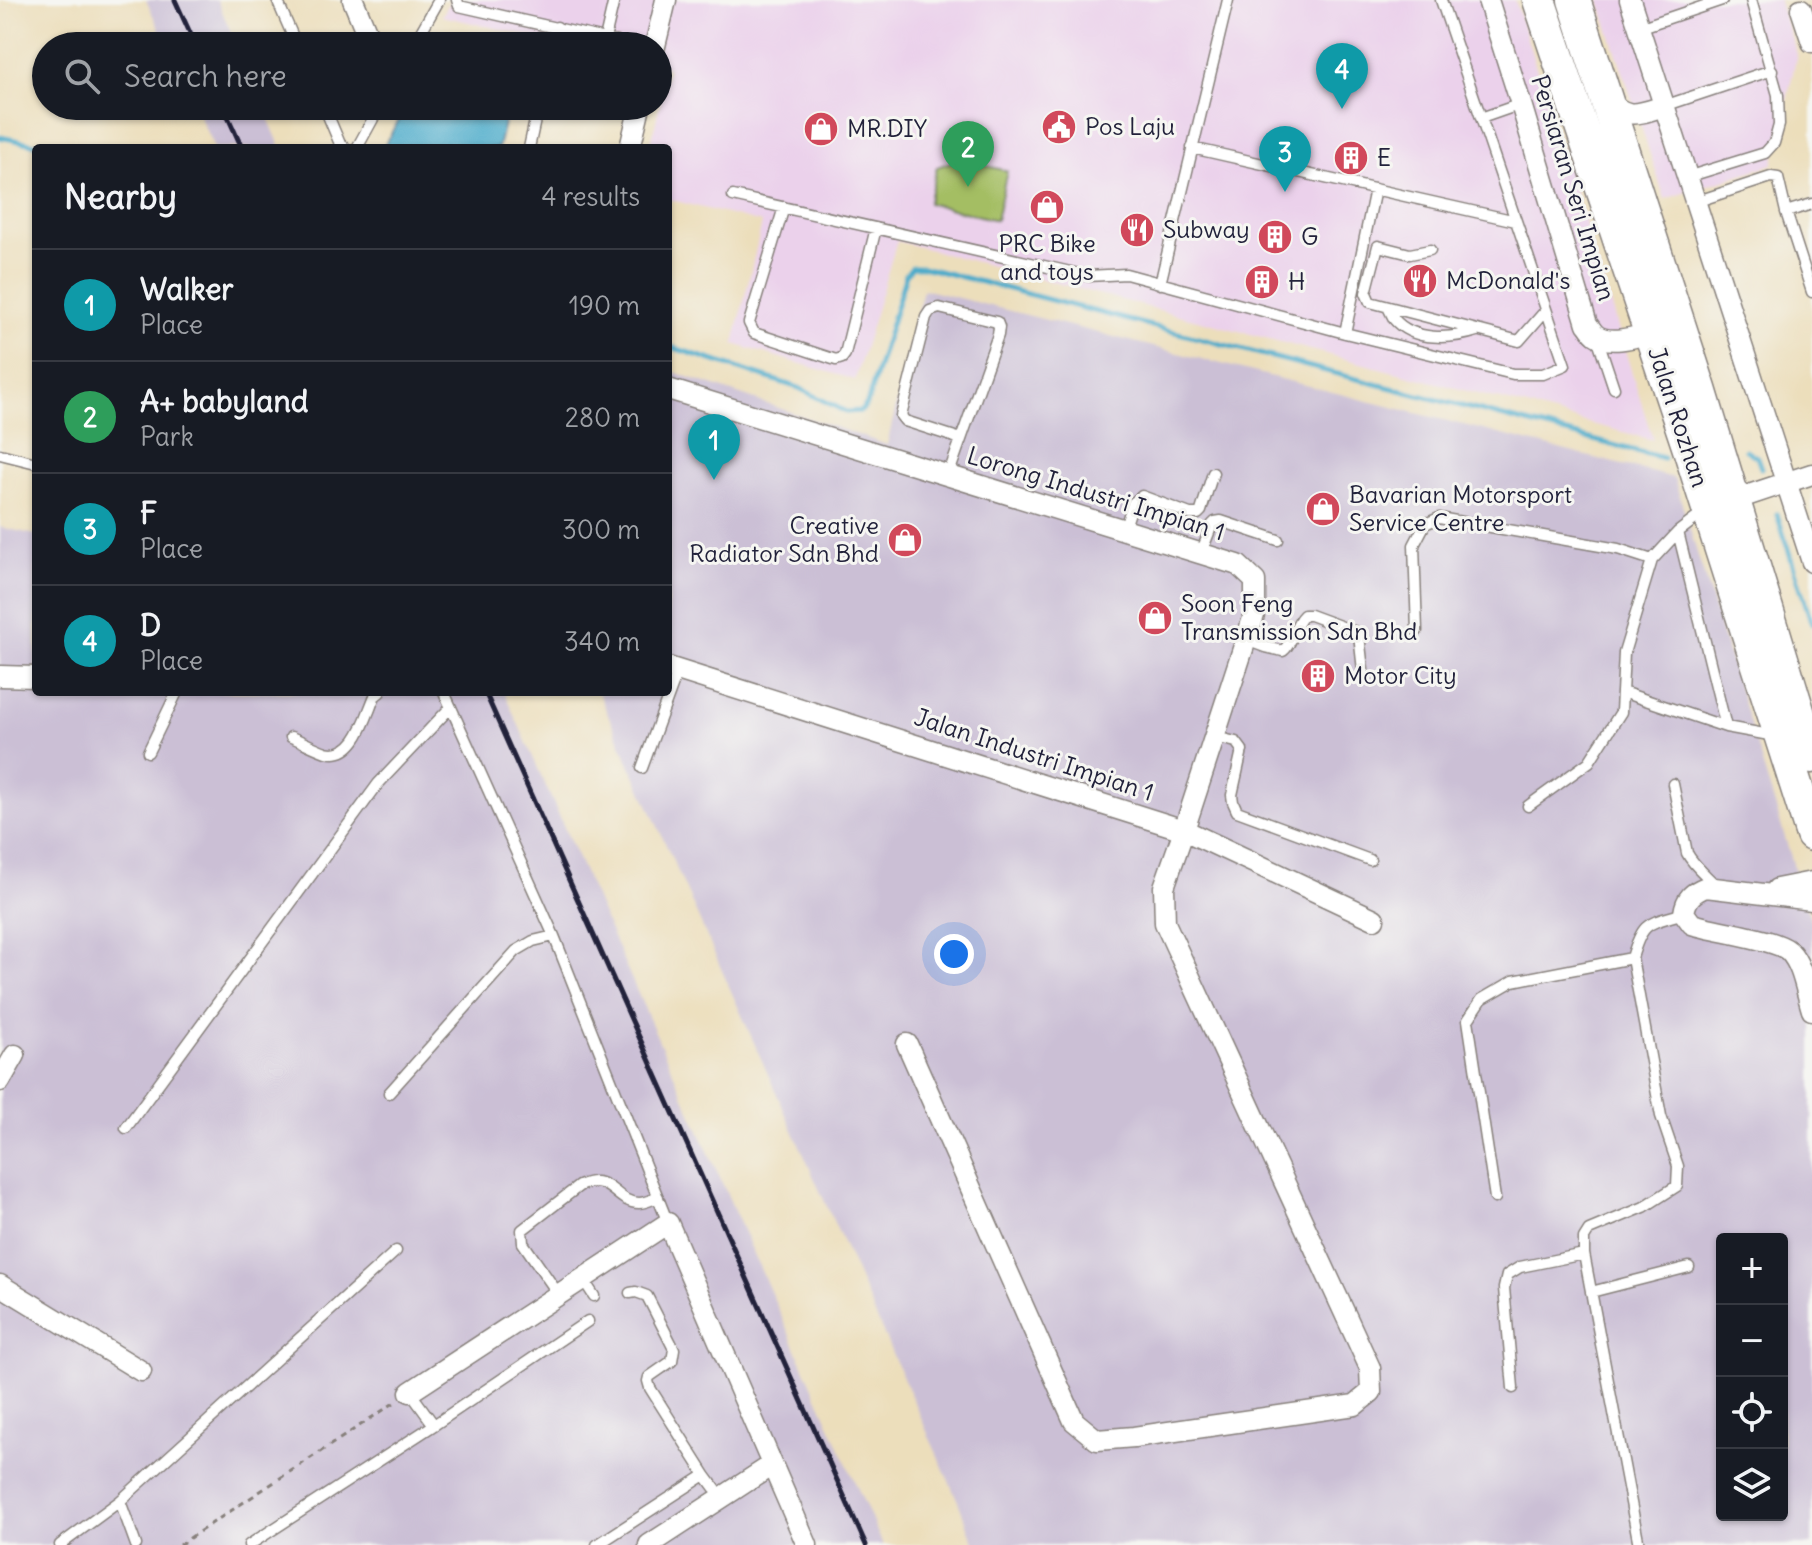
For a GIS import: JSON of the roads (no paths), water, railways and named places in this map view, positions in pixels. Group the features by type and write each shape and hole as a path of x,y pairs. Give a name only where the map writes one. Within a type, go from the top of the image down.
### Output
{"main road":[{"name":"Jalan Rozhan","path":"1539,0 1650,333 1721,505 1812,757"},
{"name":"Jalan Rozhan","path":"1574,0 1700,389 1721,505 1781,737 1812,835"}],"street":[{"path":"658,32 666,0"},
{"name":"Persiaran Seri Impian","path":"1488,0 1587,324 1596,335"},
{"path":"1630,0 1812,562"},
{"path":"356,2 367,32"},
{"path":"1801,9 1812,42"},
{"path":"1604,93 1615,107 1637,114 1664,106"},
{"path":"1622,152 1626,134 1637,114"},
{"path":"631,144 637,120"},
{"path":"1596,335 1625,339 1650,333"},
{"name":"Lorong Industri Impian 1","path":"672,390 1238,565 1255,581 1255,612 1164,887 1165,923 1370,1368 1371,1392 1355,1405 1097,1440 1074,1421 907,1044"},
{"path":"1721,505 1812,474"},
{"name":"Jalan Industri Impian 1","path":"673,668 1184,830 1374,919"},
{"path":"0,676 32,677"},
{"path":"1762,892 1812,882"},
{"path":"1812,900 1706,887 1695,891 1686,903 1684,913 1692,924 1788,950 1798,965 1812,1010"},
{"path":"0,1081 15,1055"},
{"path":"410,1392 559,1295 588,1288 668,1223 807,1545"},
{"path":"0,1285 141,1371"},
{"path":"649,1545 772,1465"}],"lane":[{"path":"277,0 291,32"},
{"path":"421,32 439,0"},
{"path":"457,0 459,6 577,32"},
{"path":"607,32 614,0"},
{"path":"1160,284 1228,0"},
{"path":"733,196 1088,276 1126,274 1513,374 1543,374 1565,365 1441,0"},
{"path":"1639,28 1722,0"},
{"path":"1687,177 1765,153 1774,143 1779,125 1778,95 1751,0"},
{"path":"556,32 557,27"},
{"path":"1664,106 1772,70"},
{"path":"1481,118 1521,104"},
{"path":"330,120 340,144"},
{"path":"359,144 372,120"},
{"path":"530,144 535,120"},
{"path":"1192,148 1516,221"},
{"path":"1695,202 1771,177 1778,178 1812,292"},
{"path":"1345,333 1375,189"},
{"path":"1786,212 1812,204"},
{"path":"784,207 750,328 754,333 836,360 845,354 876,228"},
{"path":"1430,250 1410,254 1378,246 1366,293 1370,302 1519,341 1546,310"},
{"path":"1388,307 1394,319 1422,335 1443,338 1479,331"},
{"path":"948,476 961,439 999,327 997,322 939,308 930,311 926,317 901,416 905,421 961,439"},
{"name":"Persiaran Seri Impian","path":"1596,335 1614,388"},
{"path":"0,454 32,462"},
{"path":"1124,530 1133,503 1142,496 1190,514 1198,514 1213,473"},
{"path":"1528,806 1589,762 1621,712 1624,653 1652,560 1678,532 1721,505"},
{"path":"1417,631 1414,545 1425,524 1439,518 1618,549 1652,560"},
{"path":"1201,553 1215,522 1221,521 1278,540"},
{"path":"1678,532 1726,727"},
{"path":"1246,640 1283,651 1300,619 1310,615 1359,635 1364,679"},
{"path":"1622,692 1726,727 1781,737"},
{"path":"148,752 175,696"},
{"path":"291,737 327,752 347,748 358,737 375,696"},
{"path":"446,696 554,936 668,1223"},
{"path":"642,768 664,696"},
{"path":"126,1128 378,784 450,708"},
{"path":"1215,737 1236,742 1242,750 1232,795 1237,811 1370,860"},
{"path":"1673,784 1687,853 1716,887"},
{"path":"1639,1545 1584,1254 1584,1238 1589,1230 1644,1207 1677,1186 1678,1166 1661,1116 1632,958 1639,934 1650,924 1684,913"},
{"path":"389,1093 516,951 533,941 554,936"},
{"path":"1495,1198 1468,1020 1482,999 1513,981 1632,958"},
{"path":"559,1295 523,1243 522,1230 590,1181 601,1182 635,1203 658,1197"},
{"path":"60,1545 120,1501 396,1251"},
{"path":"1513,1388 1504,1288 1507,1275 1520,1267 1584,1254"},
{"path":"1591,1292 1689,1267"},
{"path":"630,1293 647,1296 674,1349 672,1361 649,1377 650,1388 722,1498"},
{"path":"249,1545 588,1321"},
{"path":"410,1392 434,1425"},
{"path":"597,1545 705,1475"},
{"path":"120,1501 136,1545"}],"water":[{"path":"399,120 505,120 499,144 385,144"}],"waterway":[{"path":"0,137 34,144"},
{"path":"672,347 799,388 846,412 861,411 867,404 906,274 912,267 923,267 1663,458"},
{"path":"1746,450 1757,457 1761,468"},
{"path":"1777,514 1812,624"}],"railway":[{"path":"175,0 190,32"},
{"path":"229,120 240,144"},
{"path":"487,696 866,1545"}],"place":[{"name":"D","path":"1342,109"},
{"name":"Pos Laju","path":"1059,127"},
{"name":"MR.DIY","path":"821,129"},
{"name":"E","path":"1351,158"},
{"name":"A+ babyland","path":"968,187"},
{"name":"F","path":"1285,192"},
{"name":"PRC Bike and toys","path":"1047,207"},
{"name":"Subway","path":"1137,230"},
{"name":"G","path":"1275,237"},
{"name":"McDonald's","path":"1420,281"},
{"name":"H","path":"1262,282"},
{"name":"Walker","path":"714,480"},
{"name":"Bavarian Motorsport Service Centre","path":"1323,509"},
{"name":"Creative Radiator Sdn Bhd","path":"905,540"},
{"name":"Soon Feng Transmission Sdn Bhd","path":"1155,618"},
{"name":"Motor City","path":"1318,676"}]}
